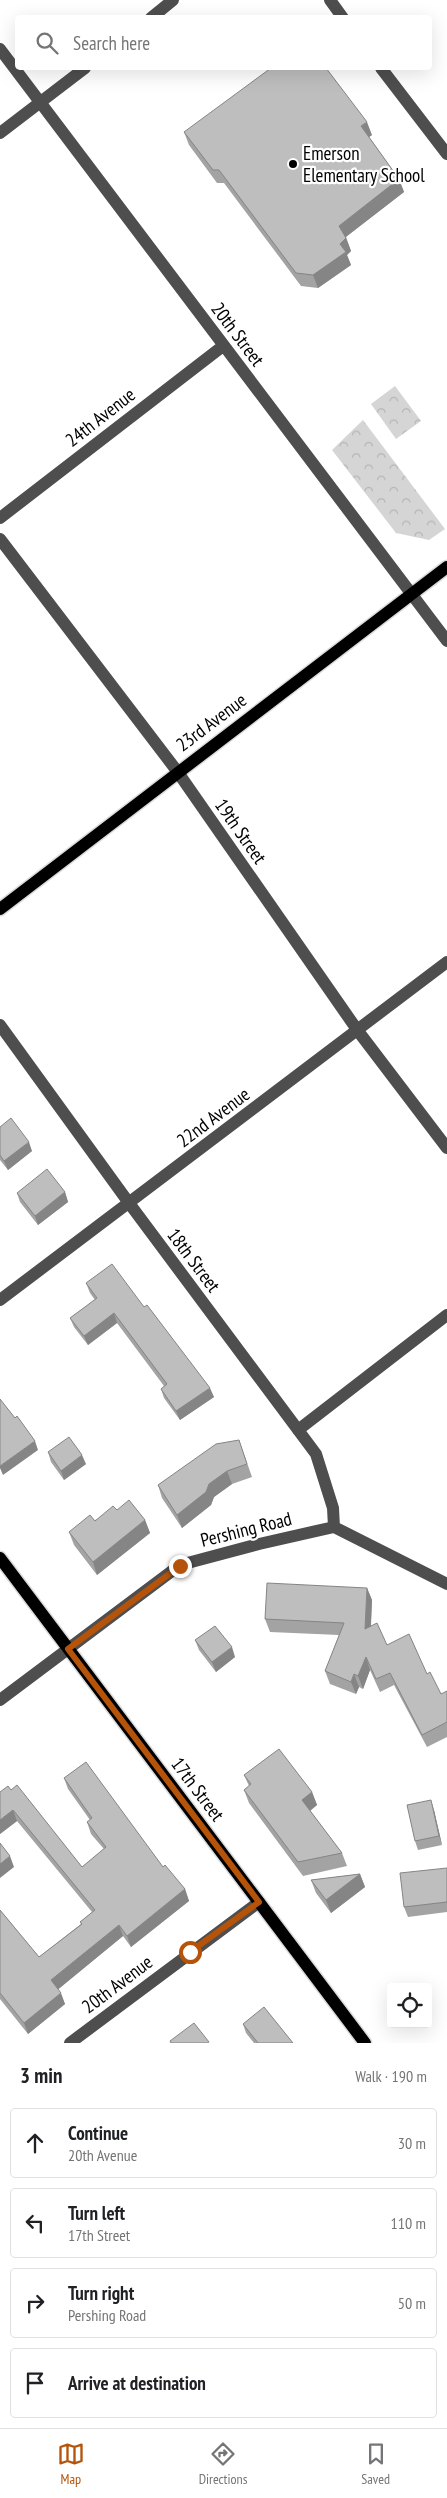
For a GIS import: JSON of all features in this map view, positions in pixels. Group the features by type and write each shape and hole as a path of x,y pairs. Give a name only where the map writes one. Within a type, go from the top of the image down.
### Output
{"main road":[{"name":"23rd Avenue","path":"0,909 447,567"},
{"name":"17th Street","path":"0,1558 365,2043"}],"street":[{"path":"155,15 173,0"},
{"path":"330,0 341,15"},
{"name":"20th Street","path":"0,49 15,69"},
{"name":"20th Street","path":"16,70 447,641"},
{"path":"0,132 82,70"},
{"path":"383,70 447,154"},
{"name":"24th Avenue","path":"0,518 223,346"},
{"name":"19th Street","path":"0,539 177,772 358,1031 447,1148"},
{"name":"22nd Avenue","path":"0,1300 447,962"},
{"name":"18th Street","path":"0,1025 129,1204 316,1454 333,1508 334,1527"},
{"path":"298,1430 447,1315"},
{"path":"334,1527 447,1584"},
{"name":"Pershing Road","path":"0,1700 180,1566 259,1544 334,1527"},
{"name":"20th Avenue","path":"70,2043 259,1902"}],"green space":[{"path":"395,386 421,421 396,439 371,404"},
{"path":"363,420 445,529 429,540 396,533 332,450"}],"building":[{"name":"Emerson Elementary School","path":"268,70 328,70 367,122 361,126 399,179 339,226 346,238 340,244 346,252 313,275 296,273 219,170 213,170 184,132"},
{"path":"11,1118 29,1142 4,1161 0,1155 0,1127"},
{"path":"47,1169 65,1192 35,1216 17,1193"},
{"path":"112,1264 144,1307 147,1305 210,1388 176,1411 161,1389 167,1384 114,1313 84,1336 70,1318 97,1298 86,1283"},
{"path":"0,1399 15,1418 17,1416 35,1441 0,1466"},
{"path":"69,1437 82,1455 61,1471 48,1452"},
{"path":"239,1440 247,1464 227,1471 209,1484 206,1492 177,1515 158,1485 216,1444"},
{"path":"129,1500 145,1520 93,1562 69,1532 90,1515 95,1521 113,1506 117,1510"},
{"path":"267,1583 367,1588 365,1629 377,1623 387,1645 409,1634 427,1674 430,1672 441,1694 447,1691 447,1722 422,1735 390,1673 376,1679 366,1657 358,1676 354,1674 351,1682 325,1671 344,1623 265,1619"},
{"path":"215,1626 232,1647 212,1662 195,1640"},
{"path":"279,1749 312,1792 302,1800 342,1853 298,1862 244,1790 251,1784 244,1775"},
{"path":"86,1762 163,1867 165,1865 185,1889 127,1936 119,1925 51,1980 61,1993 24,2023 0,1993 0,1910 39,1957 82,1924 80,1922 95,1910 13,1810 0,1820 0,1792 8,1786 11,1790 17,1785 82,1867 106,1847 87,1822 92,1818 64,1778"},
{"path":"431,1800 439,1836 415,1841 407,1805"},
{"path":"0,1843 10,1856 0,1864"},
{"path":"447,1868 447,1902 404,1907 400,1873"},
{"path":"360,1874 326,1900 311,1880"},
{"path":"264,2007 293,2043 258,2043 243,2024"},
{"path":"194,2023 209,2042 171,2043 170,2041"}],"place":[{"name":"Emerson Elementary School","path":"293,164"}],"route":[{"path":"180,1566 68,1649 259,1902 190,1952"}]}
